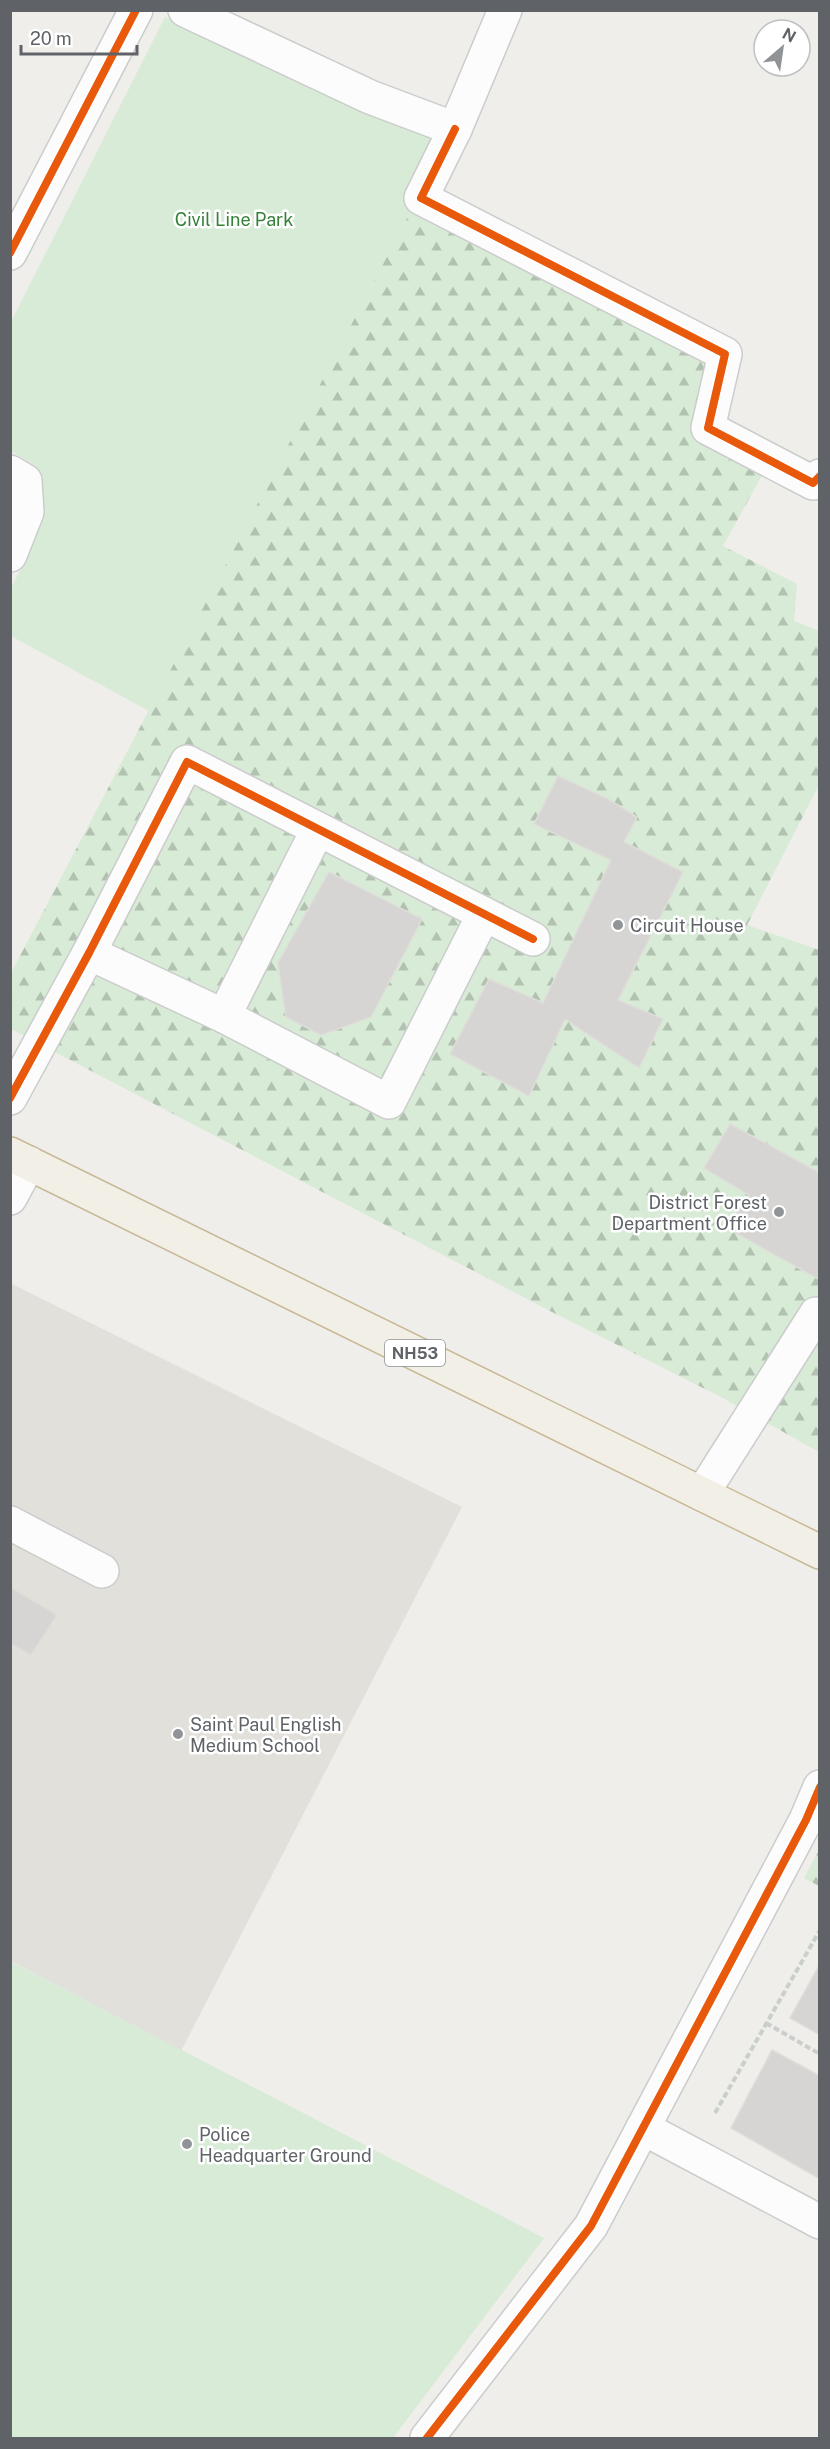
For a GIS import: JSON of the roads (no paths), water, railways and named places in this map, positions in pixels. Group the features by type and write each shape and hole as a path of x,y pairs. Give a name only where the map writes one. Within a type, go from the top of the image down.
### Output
{"highway":[{"name":"NH53","path":"20,1159 819,1552"}],"street":[{"path":"10,253 136,10"},
{"path":"185,10 370,97 455,129"},
{"path":"505,10 455,129 421,198 725,354 708,428 813,483 819,476"},
{"path":"10,472 25,481 27,512 10,555"},
{"path":"10,1098 89,952 187,762 533,939"},
{"path":"224,1016 318,829"},
{"path":"89,952 224,1016 389,1102 484,914"},
{"path":"10,1198 20,1159"},
{"path":"702,1494 816,1314 819,1316"},
{"path":"10,1522 102,1571"},
{"path":"427,2439 591,2226 806,1820 819,1787"},
{"path":"643,2128 819,2223"}],"place":[{"name":"Circuit House","path":"618,925"},
{"name":"District Forest Department Office","path":"779,1212"},
{"name":"Saint Paul English Medium School","path":"178,1734"},
{"name":"Police Headquarter Ground","path":"187,2144"}],"park label":[{"name":"Civil Line Park","path":"234,219"}]}
